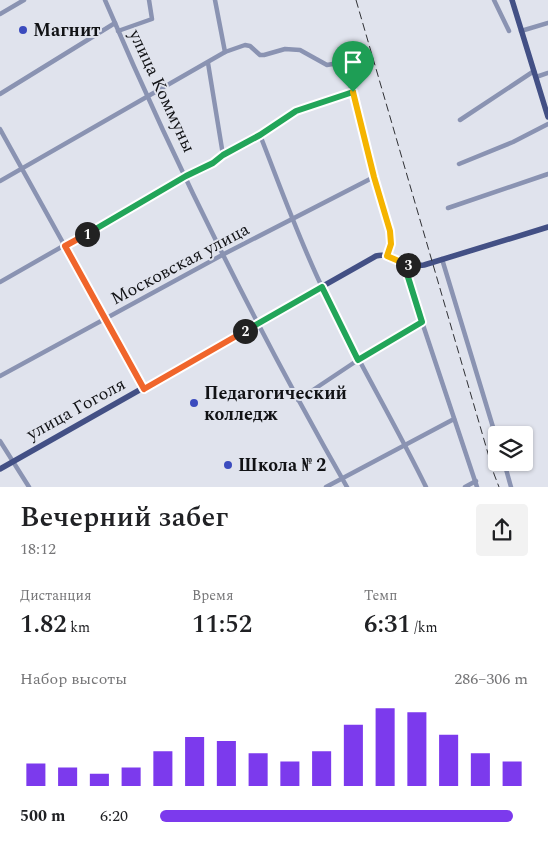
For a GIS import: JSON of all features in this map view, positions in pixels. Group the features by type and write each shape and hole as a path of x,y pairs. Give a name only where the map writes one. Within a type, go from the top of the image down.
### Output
{"main road":[{"path":"512,0 548,118"},
{"path":"387,256 418,266 548,227"},
{"name":"улица Гоголя","path":"0,469 376,256 387,256"}],"street":[{"path":"0,14 24,0"},
{"name":"улица Коммуны","path":"105,0 148,96 258,324 298,400 347,486"},
{"path":"118,31 152,19 149,0"},
{"path":"215,0 225,52"},
{"path":"494,0 509,31"},
{"path":"0,94 115,23"},
{"path":"522,31 548,23"},
{"path":"0,181 225,52 245,45 250,46 260,55 285,49 300,50 327,65 344,62 391,239 387,256"},
{"path":"208,62 223,155"},
{"path":"460,120 535,74 548,73"},
{"path":"0,282 186,176 213,163 296,111 353,92"},
{"path":"459,164 513,142 548,124"},
{"path":"0,129 144,389"},
{"path":"260,135 292,220 322,287 358,360 406,445 426,486"},
{"path":"448,208 548,174"},
{"name":"Московская улица","path":"0,376 106,320 224,254 374,177"},
{"path":"442,259 493,426"},
{"path":"408,264 408,277 476,484 465,486"},
{"path":"298,400 358,360 422,322"},
{"path":"326,486 454,419"},
{"path":"0,441 29,486"},
{"path":"507,471 511,486"}],"railway":[{"path":"356,0 499,487"}],"place":[{"name":"Магнит","path":"23,30"},
{"name":"Педагогический колледж","path":"194,403"},
{"name":"Школа № 2","path":"228,465"}],"route":[{"path":"353,92 374,177 390,231 391,244 387,256 408,264 408,277 422,322 358,360 322,287 144,389 65,246 186,176 213,163 296,111 353,92"}]}
